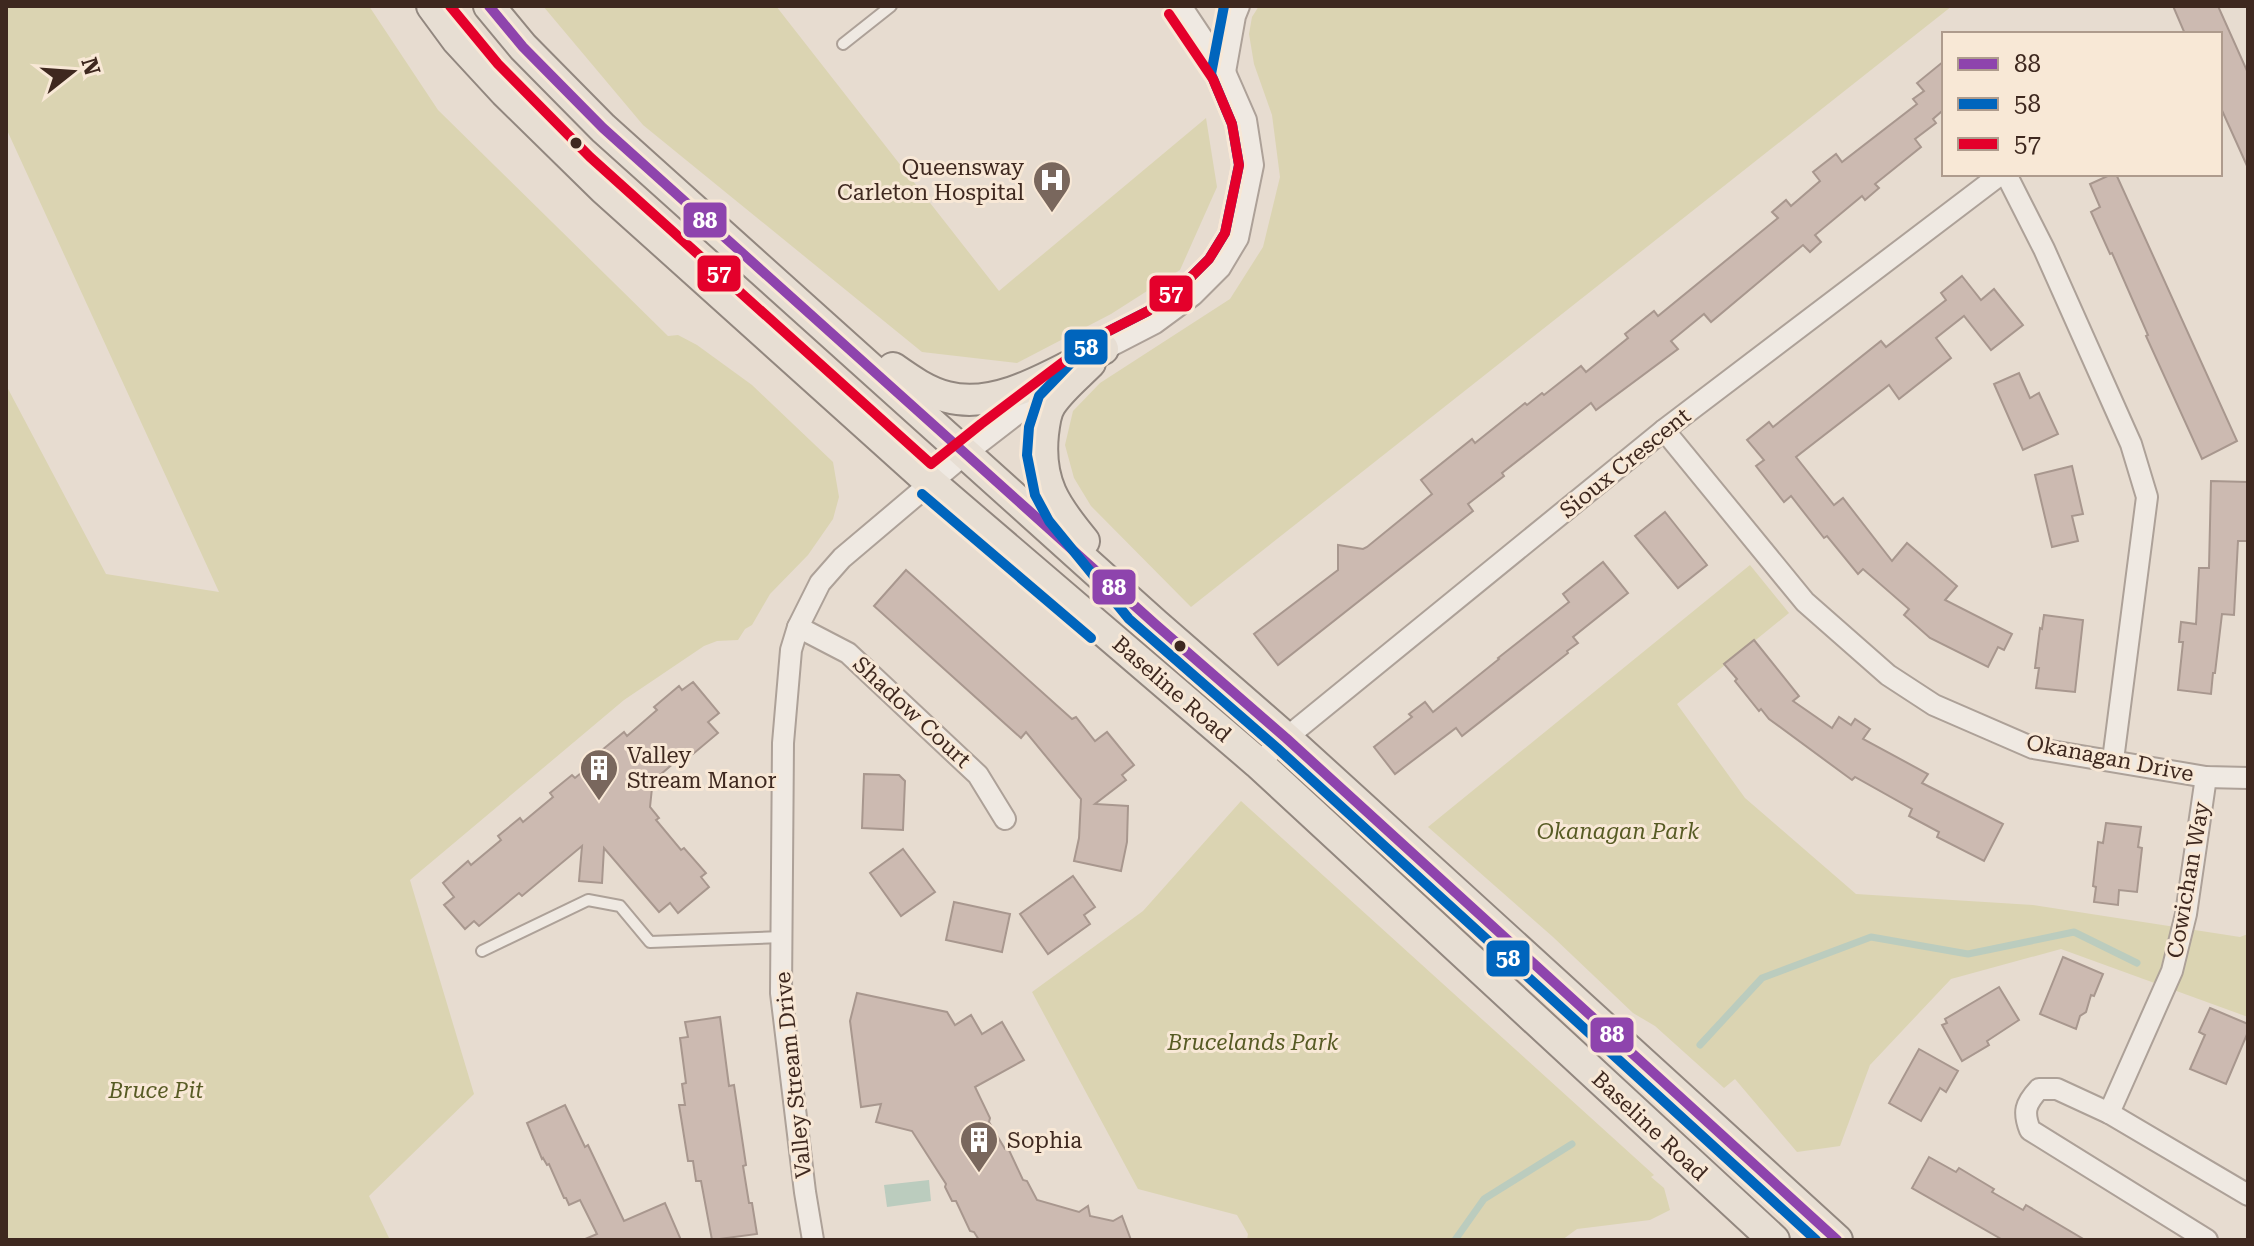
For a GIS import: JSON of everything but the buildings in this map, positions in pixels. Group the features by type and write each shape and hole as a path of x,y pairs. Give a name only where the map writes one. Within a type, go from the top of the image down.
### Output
{"main road":[{"name":"Baseline Road","path":"432,6 457,40 550,138 614,199 931,483 1258,763 1774,1240"},
{"name":"Baseline Road","path":"489,6 523,47 603,128 1286,738 1837,1240"},
{"path":"805,308 920,387 949,398 985,400 1006,396 1103,349"},
{"path":"1103,349 1050,405 1043,429 1041,456 1048,490 1060,512 1138,608"}],"street":[{"name":"Valley Stream Drive","path":"813,1240 781,993 783,743 791,650 798,627 820,583 842,558 965,454 1103,349 1155,323 1193,295 1220,268 1238,238 1253,165 1246,120 1225,72 1181,6"},
{"path":"1225,72 1239,6"},
{"name":"Sioux Crescent","path":"1258,763 1664,430 2001,176"},
{"name":"Sioux Crescent","path":"2005,176 2044,249 2131,444 2147,497 2113,760"},
{"name":"Okanagan Drive","path":"1664,430 1805,602 1888,675 1934,705 2033,748 2206,777 2248,778"},
{"name":"Shadow Court","path":"798,627 848,653 978,775 1005,819"},
{"name":"Cowichan Way","path":"2109,1113 2172,971 2186,914 2206,777"},
{"path":"2207,1240 2030,1130 2025,1116 2027,1102 2039,1089 2057,1089 2109,1113 2248,1195"}],"lane":[{"path":"843,44 891,6"},
{"path":"482,951 588,900 620,906 650,942 782,937"}],"green space":[{"name":"Bruce Pit","path":"6,6 369,6 438,110 668,336 678,335 697,345 752,385 833,462 839,497 833,519 808,555 770,594 752,625 738,640 717,641 704,646 624,700 410,880 474,1094 369,1196 390,1240 6,1240 6,385 106,574 219,592 6,128"},
{"path":"543,6 776,6 999,291 1206,118 1217,187 1180,270 1111,314 1017,363 922,352 643,125"},
{"path":"1259,6 1952,6 1191,607 1091,506 1074,478 1065,445 1073,411 1100,383 1230,299 1263,247 1280,177 1272,115 1254,64 1249,34 1252,17"},
{"name":"Okanagan Park","path":"1750,565 1789,613 1677,704 1745,798 1856,894 2033,905 2240,937 2248,934 2248,1017 2061,949 1951,979 1870,1065 1840,1146 1797,1152 1735,1079 1724,1088 1655,1026 1633,1013 1553,937 1428,827"},
{"name":"Brucelands Park","path":"1241,801 1654,1175 1651,1177 1664,1188 1670,1210 1650,1220 1577,1229 1562,1240 1247,1240 1248,1234 1237,1215 1138,1189 1032,992 1143,911"}],"shaded area":[{"path":"929,1180 931,1201 887,1207 884,1185"}],"waterway":[{"path":"1700,1045 1762,978 1871,937 1968,954 2074,932 2137,963"},
{"path":"1455,1240 1484,1199 1572,1144"}],"transit line":[{"name":"57","path":"450,6 498,64 590,157 931,464 1095,338 1148,311 1184,284 1209,259 1225,233 1239,165 1232,124 1213,79 1169,14"},
{"name":"88","path":"489,6 523,47 603,128 1286,738 1837,1240"},
{"name":"58","path":"1224,6 1211,74 1232,124 1239,165 1225,233 1209,259 1184,284 1148,311 1095,338 1039,396 1029,427 1027,455 1035,495 1049,521 1129,619 1277,748 1816,1240"},
{"name":"58","path":"922,494 1091,638"}],"place":[{"name":"Queensway Carleton Hospital","path":"1052,214"},
{"name":"Valley Stream Manor","path":"599,802"},
{"name":"Sophia","path":"979,1174"}]}
